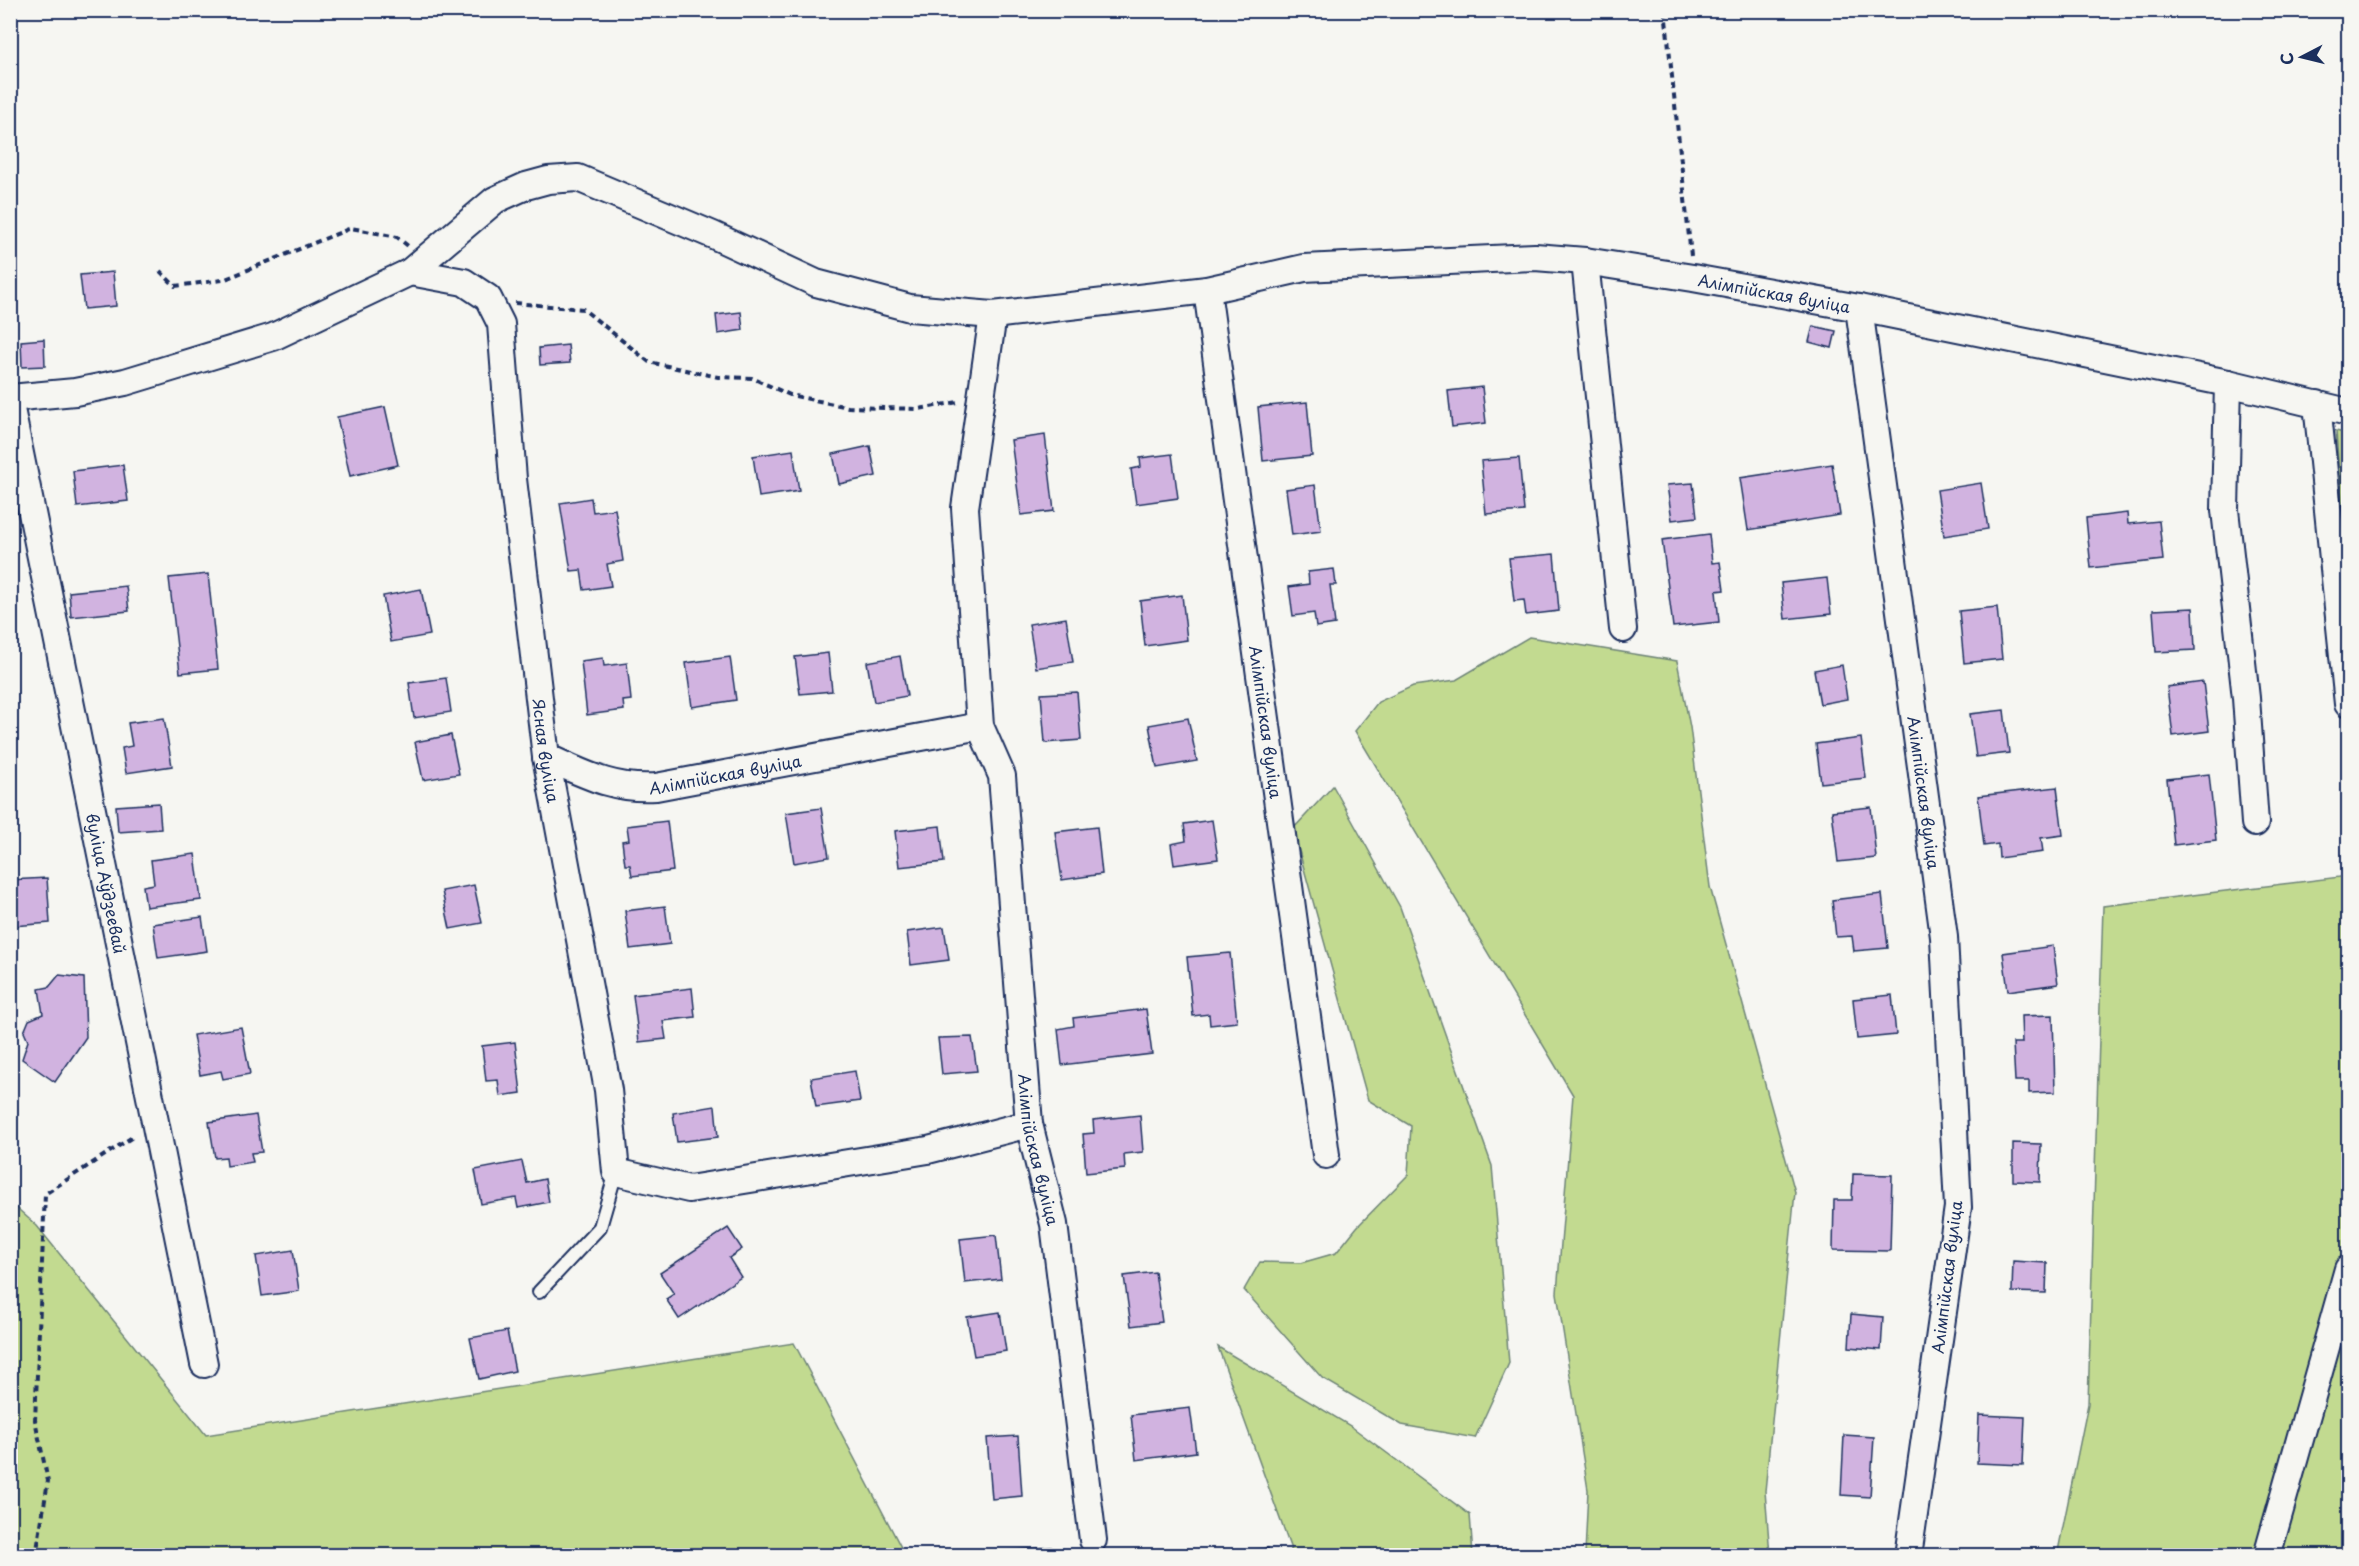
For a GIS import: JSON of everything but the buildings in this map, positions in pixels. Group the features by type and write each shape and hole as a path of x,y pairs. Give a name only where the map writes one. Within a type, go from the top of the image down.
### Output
{"street":[{"path":"10,398 75,392 125,382 273,337 418,265 495,200 526,186 548,180 578,178 713,235 816,283 910,308 993,315"},
{"name":"Алімпійская вуліца","path":"1093,1540 1054,1224 1029,1124 1002,776 980,726 965,508 993,315 1207,290 1304,268 1535,257 1585,261 1693,278 1859,308 1944,937 1958,1207 1908,1556"},
{"path":"1585,261 1623,629"},
{"path":"418,265 464,282 488,298"},
{"name":"Алімпійская вуліца","path":"1207,290 1326,1155"},
{"name":"Ясная вуліца","path":"488,298 501,324 513,479 546,757 608,1090 616,1173"},
{"path":"1859,308 2228,383 2349,411"},
{"path":"2228,383 2225,510 2245,686 2255,823"},
{"name":"вуліца Аўдзеевай","path":"10,404 204,1364"},
{"path":"2317,404 2349,704"},
{"name":"Алімпійская вуліца","path":"546,757 605,783 640,789 980,726"},
{"path":"616,1173 689,1189 928,1150 1029,1124"},
{"path":"2267,1556 2349,1269"}],"lane":[{"path":"538,1292 600,1227 616,1173"}],"path":[{"path":"1665,10 1693,278"},
{"path":"159,271 175,286 223,280 351,228 397,237 418,265"},
{"path":"488,298 583,309 649,362 718,378 752,378 790,395 848,407 919,409 952,405 983,388"},
{"path":"36,1556 48,1481 34,1420 45,1194 155,1123"}],"green space":[{"path":"2336,431 2348,434 2348,603"},
{"path":"1529,637 1677,661 1690,727 1710,887 1795,1192 1765,1491 1770,1555 1585,1555 1588,1490 1557,1293 1573,1095 1355,731 1378,702 1413,686 1456,680"},
{"path":"1333,786 1400,907 1492,1166 1509,1363 1475,1438 1402,1425 1322,1378 1244,1290 1260,1262 1301,1263 1336,1253 1357,1227 1408,1175 1411,1126 1368,1100 1293,829"},
{"path":"2348,876 2348,1555 2057,1556 2088,1404 2103,906"},
{"path":"10,1202 37,1226 206,1435 794,1343 905,1555 11,1555"},
{"path":"1218,1347 1352,1427 1470,1515 1473,1555 1293,1555"}]}
